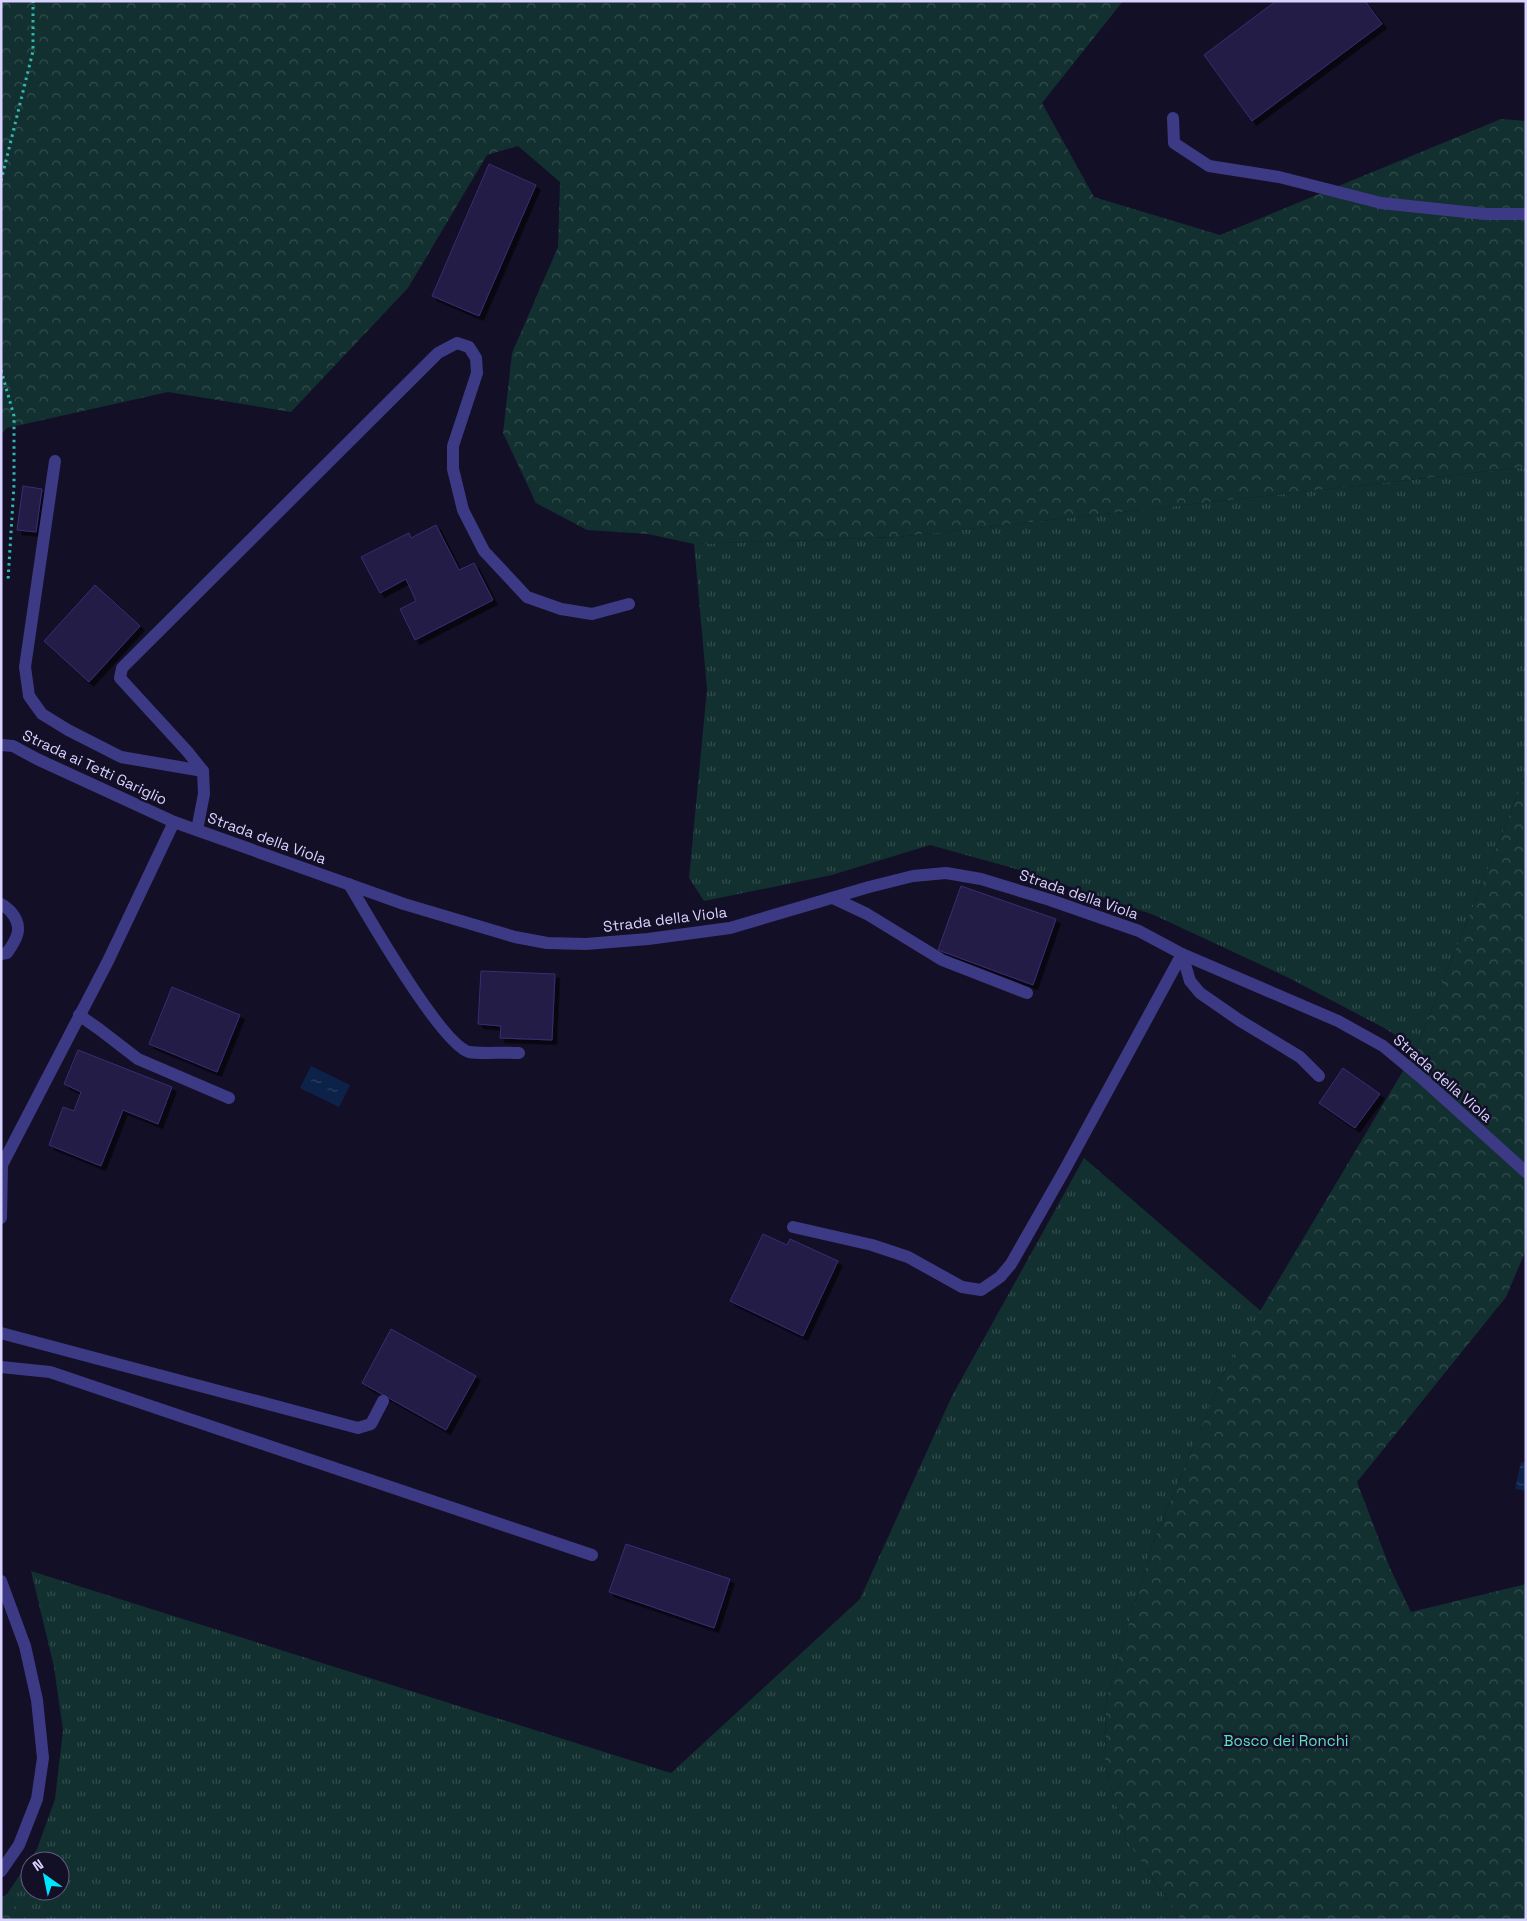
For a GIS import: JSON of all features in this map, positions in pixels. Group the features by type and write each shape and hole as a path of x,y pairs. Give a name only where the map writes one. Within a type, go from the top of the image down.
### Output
{"street":[{"path":"1173,118 1174,143 1209,166 1279,177 1381,203 1485,214 1526,214"},
{"path":"197,830 204,794 203,771 120,678 122,668 438,353 457,343 469,347 476,358 477,373 452,446 453,469 463,510 484,551 528,597 552,606 592,614 629,604"},
{"path":"55,461 25,667 29,696 42,714 68,730 121,757 203,771"},
{"name":"Strada ai Tetti Gariglio","path":"1,745 13,746 37,759 174,822"},
{"path":"1,1218 2,1165 108,961 174,822"},
{"name":"Strada della Viola","path":"174,822 404,904 516,937 547,943 586,944 648,939 730,928 913,876 946,873 980,879 1050,900 1139,932 1182,954 1338,1021 1384,1046 1526,1172"},
{"path":"349,884 379,936 428,1009 456,1044 469,1052 519,1052"},
{"path":"832,898 867,914 942,960 1027,993"},
{"path":"1,904 15,916 20,928 16,940 7,953 1,954"},
{"path":"1182,954 1190,981 1200,993 1239,1020 1300,1057 1319,1076"},
{"path":"794,1227 872,1245 908,1257 962,1287 981,1290 1000,1277 1011,1264 1054,1188 1182,954"},
{"path":"79,1016 99,1028 138,1058 229,1098"},
{"path":"1,1333 358,1428 371,1424 383,1401"},
{"path":"1,1367 50,1372 592,1555"},
{"path":"1,1581 25,1646 38,1700 43,1758 37,1799 19,1845 1,1871"}],"path":[{"path":"1,181 33,51 33,1"},
{"path":"1,370 14,416 14,486 8,583"}],"green space":[{"path":"1,1 1123,1 1042,103 1094,197 1220,235 1501,119 1526,121 1526,467 897,537 694,544 648,534 587,530 536,503 503,433 512,353 558,247 560,182 518,146 487,155 408,288 291,412 168,392 7,428 1,434"},
{"path":"1526,467 1526,774 1416,1049 1386,1029 1289,978 1154,915 1023,871 930,845 832,875 704,901 689,878 707,689 694,544 897,537"},
{"name":"Bosco dei Ronchi","path":"1526,774 1526,1250 1506,1297 1357,1482 1390,1568 1411,1612 1526,1584 1526,1920 1181,1920 1126,1839 1105,1766 1106,1701 1152,1546 1225,1370 1416,1049"},
{"path":"1084,1158 1263,1313 1225,1370 1152,1546 1106,1701 1105,1766 1126,1839 1181,1920 25,1920 7,1894 20,1874 20,1901 70,1901 70,1851 36,1851 55,1799 63,1730 54,1667 31,1571 671,1773 860,1599 952,1396"},
{"path":"7,1894 25,1920 1,1920 1,1898"}],"water":[{"path":"311,1066 350,1085 339,1107 300,1088"},
{"path":"1521,1462 1526,1463 1526,1491 1515,1489"}],"building":[{"path":"1276,1 1365,1 1382,24 1252,121 1204,55"},
{"path":"489,164 536,185 479,316 432,296"},
{"path":"23,486 42,489 36,532 17,530"},
{"path":"436,525 459,570 474,563 493,600 415,640 400,609 416,601 406,579 380,593 361,557 409,533 411,538"},
{"path":"95,585 140,626 89,682 44,641"},
{"path":"961,886 1056,919 1033,985 938,950"},
{"path":"481,971 555,974 552,1040 500,1038 501,1026 478,1024"},
{"path":"172,987 240,1015 217,1072 149,1044"},
{"path":"78,1050 172,1087 158,1124 123,1110 101,1166 49,1145 63,1107 74,1111 81,1092 64,1084"},
{"path":"1343,1068 1380,1094 1355,1128 1319,1103"},
{"path":"763,1234 787,1245 790,1239 838,1261 803,1336 730,1301"},
{"path":"391,1329 476,1376 446,1430 362,1383"},
{"path":"626,1544 730,1579 714,1628 609,1592"}]}
